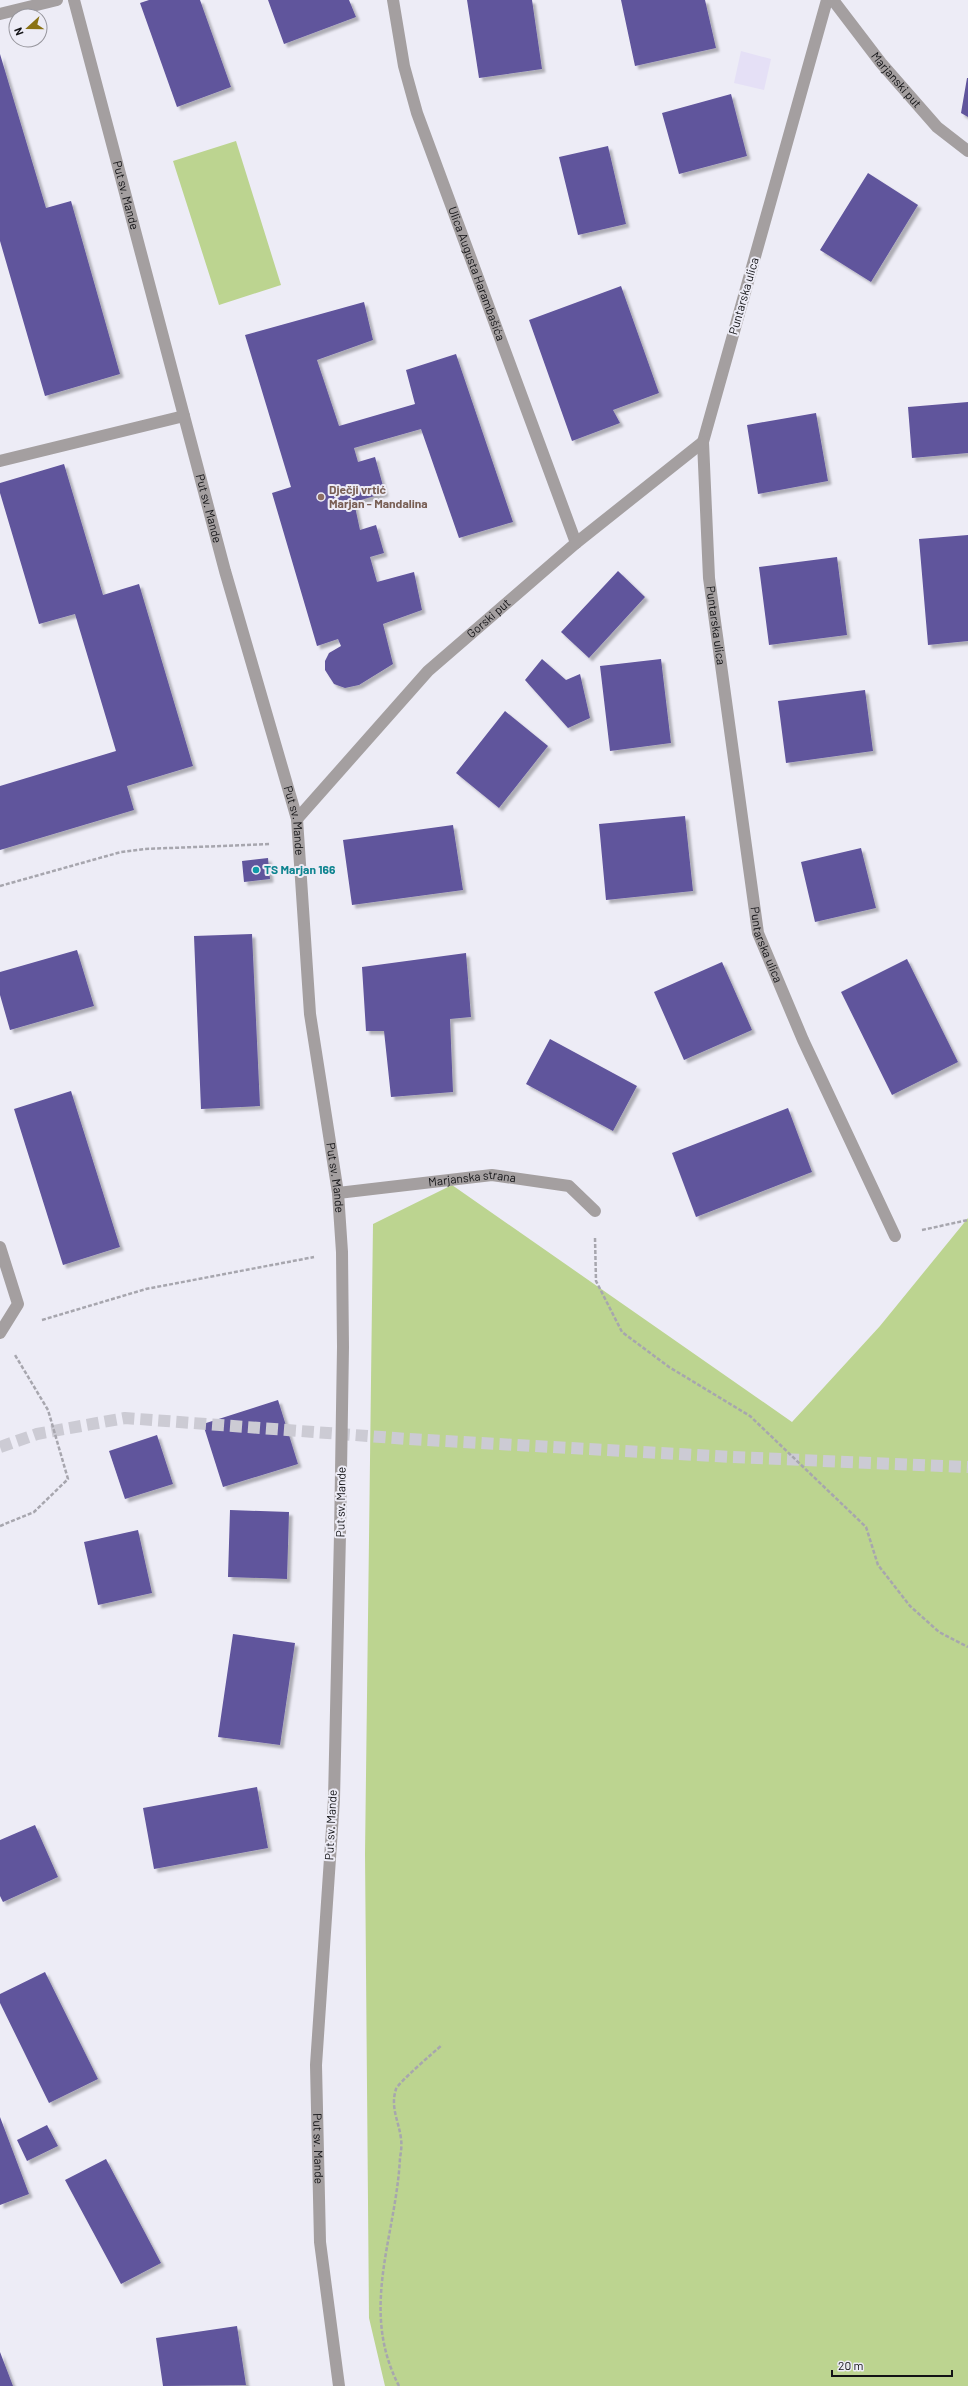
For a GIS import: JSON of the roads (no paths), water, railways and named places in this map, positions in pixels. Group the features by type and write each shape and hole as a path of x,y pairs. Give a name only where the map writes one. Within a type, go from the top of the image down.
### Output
{"street":[{"path":"0,14 57,0"},
{"name":"Put sv. Mande","path":"74,0 228,578 297,819 300,842 310,1014 338,1193 342,1252 341,1511 334,1798 316,2065 320,2242 339,2386"},
{"name":"Ulica Augusta Harambašića","path":"393,0 404,66 417,113 576,543"},
{"name":"Puntarska ulica","path":"827,0 703,442 709,578 758,933 803,1040 895,1236"},
{"name":"Marjanski put","path":"832,0 881,63 937,127 968,151"},
{"path":"0,461 184,416"},
{"name":"Gorski put","path":"297,819 428,671 576,543 703,442"},
{"name":"Marjanska strana","path":"338,1193 492,1175 569,1186 595,1211"},
{"path":"0,1247 18,1304 1,1333"}],"tunnel":[{"path":"0,1447 37,1434 125,1418 408,1439 731,1457 968,1467"}],"place":[{"name":"Dječji vrtić Marjan - Mandalina","path":"321,497"},
{"name":"TS Marjan 166","path":"256,870"}]}
